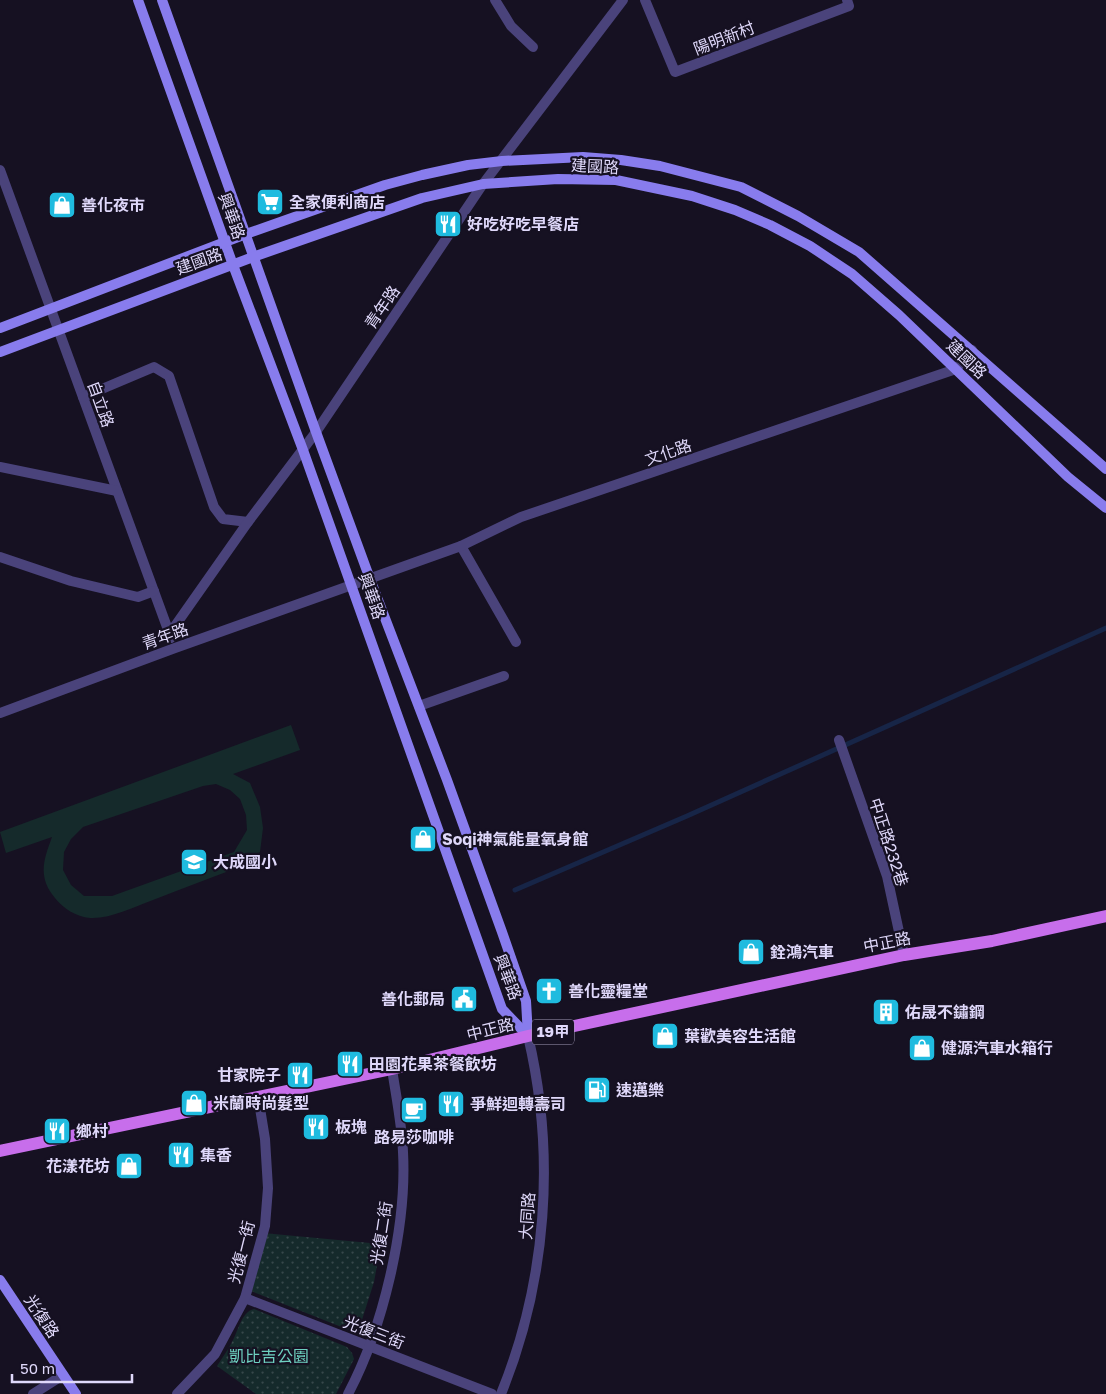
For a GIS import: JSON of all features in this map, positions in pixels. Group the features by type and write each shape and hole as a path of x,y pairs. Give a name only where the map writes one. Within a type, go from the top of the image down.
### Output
{"main road":[{"name":"中正路","path":"0,1151 392,1069 528,1036 904,955 992,941 1106,916"}],"street":[{"name":"興華路","path":"138,0 233,265 352,585 502,1009 528,1036"},
{"name":"興華路","path":"162,0 316,432 454,797 526,1001 528,1036"},
{"path":"495,0 511,26 533,47"},
{"name":"青年路","path":"170,633 248,522 316,432 483,184 623,0"},
{"name":"陽明新村","path":"645,0 675,72 850,6 847,0"},
{"name":"建國路","path":"0,328 246,234 413,178 468,165 502,160 583,157 621,160 660,166 741,187 798,216 859,252 1106,469"},
{"name":"自立路","path":"0,170 175,648"},
{"name":"建國路","path":"0,352 253,257 413,201 483,184 558,179 616,180 692,196 734,210 770,225 810,246 852,274 899,314 1068,477 1106,508"},
{"path":"956,369 972,350"},
{"path":"83,397 154,367 169,376 214,507 224,519 248,522"},
{"name":"文化路","path":"370,579 461,546 521,517 956,369"},
{"path":"0,467 118,491"},
{"path":"461,546 516,642"},
{"path":"0,557 71,581 138,597 154,591"},
{"name":"青年路","path":"0,713 175,648 370,579"},
{"path":"419,706 504,676"},
{"name":"中正路232巷","path":"839,740 887,876 904,955"},
{"name":"大同路","path":"501,1394 513,1362 534,1283 543,1221 544,1139 537,1074 528,1036"},
{"name":"光復二街","path":"348,1394 370,1346 392,1265 402,1198 404,1151 392,1069"},
{"name":"光復一街","path":"178,1394 195,1378 215,1354 245,1298 265,1226 268,1188 265,1140 258,1096"},
{"name":"光復路","path":"0,1280 76,1394"},
{"name":"光復三街","path":"245,1298 492,1394"},
{"path":"32,1394 63,1375"}],"green space":[{"path":"291,725 300,750 233,774 250,783 260,807 263,828 260,852 242,866 114,915 98,918 80,916 66,908 55,898 49,890 44,875 45,860 52,837 6,853 0,832","holes":["216,784 230,790 240,799 246,815 247,830 234,852 112,896 84,896 71,885 63,870 64,852 71,839 83,827 203,786"]},
{"path":"263,1233 381,1244 374,1282 360,1326 355,1330 349,1330 251,1291"},
{"name":"凱比吉公園","path":"254,1309 347,1347 354,1359 336,1394 256,1394 217,1366 243,1318"}],"waterway":[{"path":"515,890 687,816 1106,628"}],"place":[{"name":"全家便利商店","path":"270,202"},
{"name":"善化夜市","path":"62,205"},
{"name":"好吃好吃早餐店","path":"448,224"},
{"name":"Soqi神氣能量氧身館","path":"423,839"},
{"name":"大成國小","path":"194,862"},
{"name":"銓鴻汽車","path":"751,952"},
{"name":"善化靈糧堂","path":"549,991"},
{"name":"善化郵局","path":"464,999"},
{"name":"佑晟不鏽鋼","path":"886,1012"},
{"name":"葉歡美容生活館","path":"665,1036"},
{"name":"健源汽車水箱行","path":"922,1048"},
{"name":"田園花果茶餐飲坊","path":"350,1064"},
{"name":"甘家院子","path":"300,1075"},
{"name":"速邁樂","path":"597,1090"},
{"name":"米蘭時尚髮型","path":"194,1103"},
{"name":"爭鮮迴轉壽司","path":"451,1104"},
{"name":"路易莎咖啡","path":"414,1110"},
{"name":"板塊","path":"316,1127"},
{"name":"鄉村","path":"57,1131"},
{"name":"集香","path":"181,1155"},
{"name":"花漾花坊","path":"129,1166"}]}
